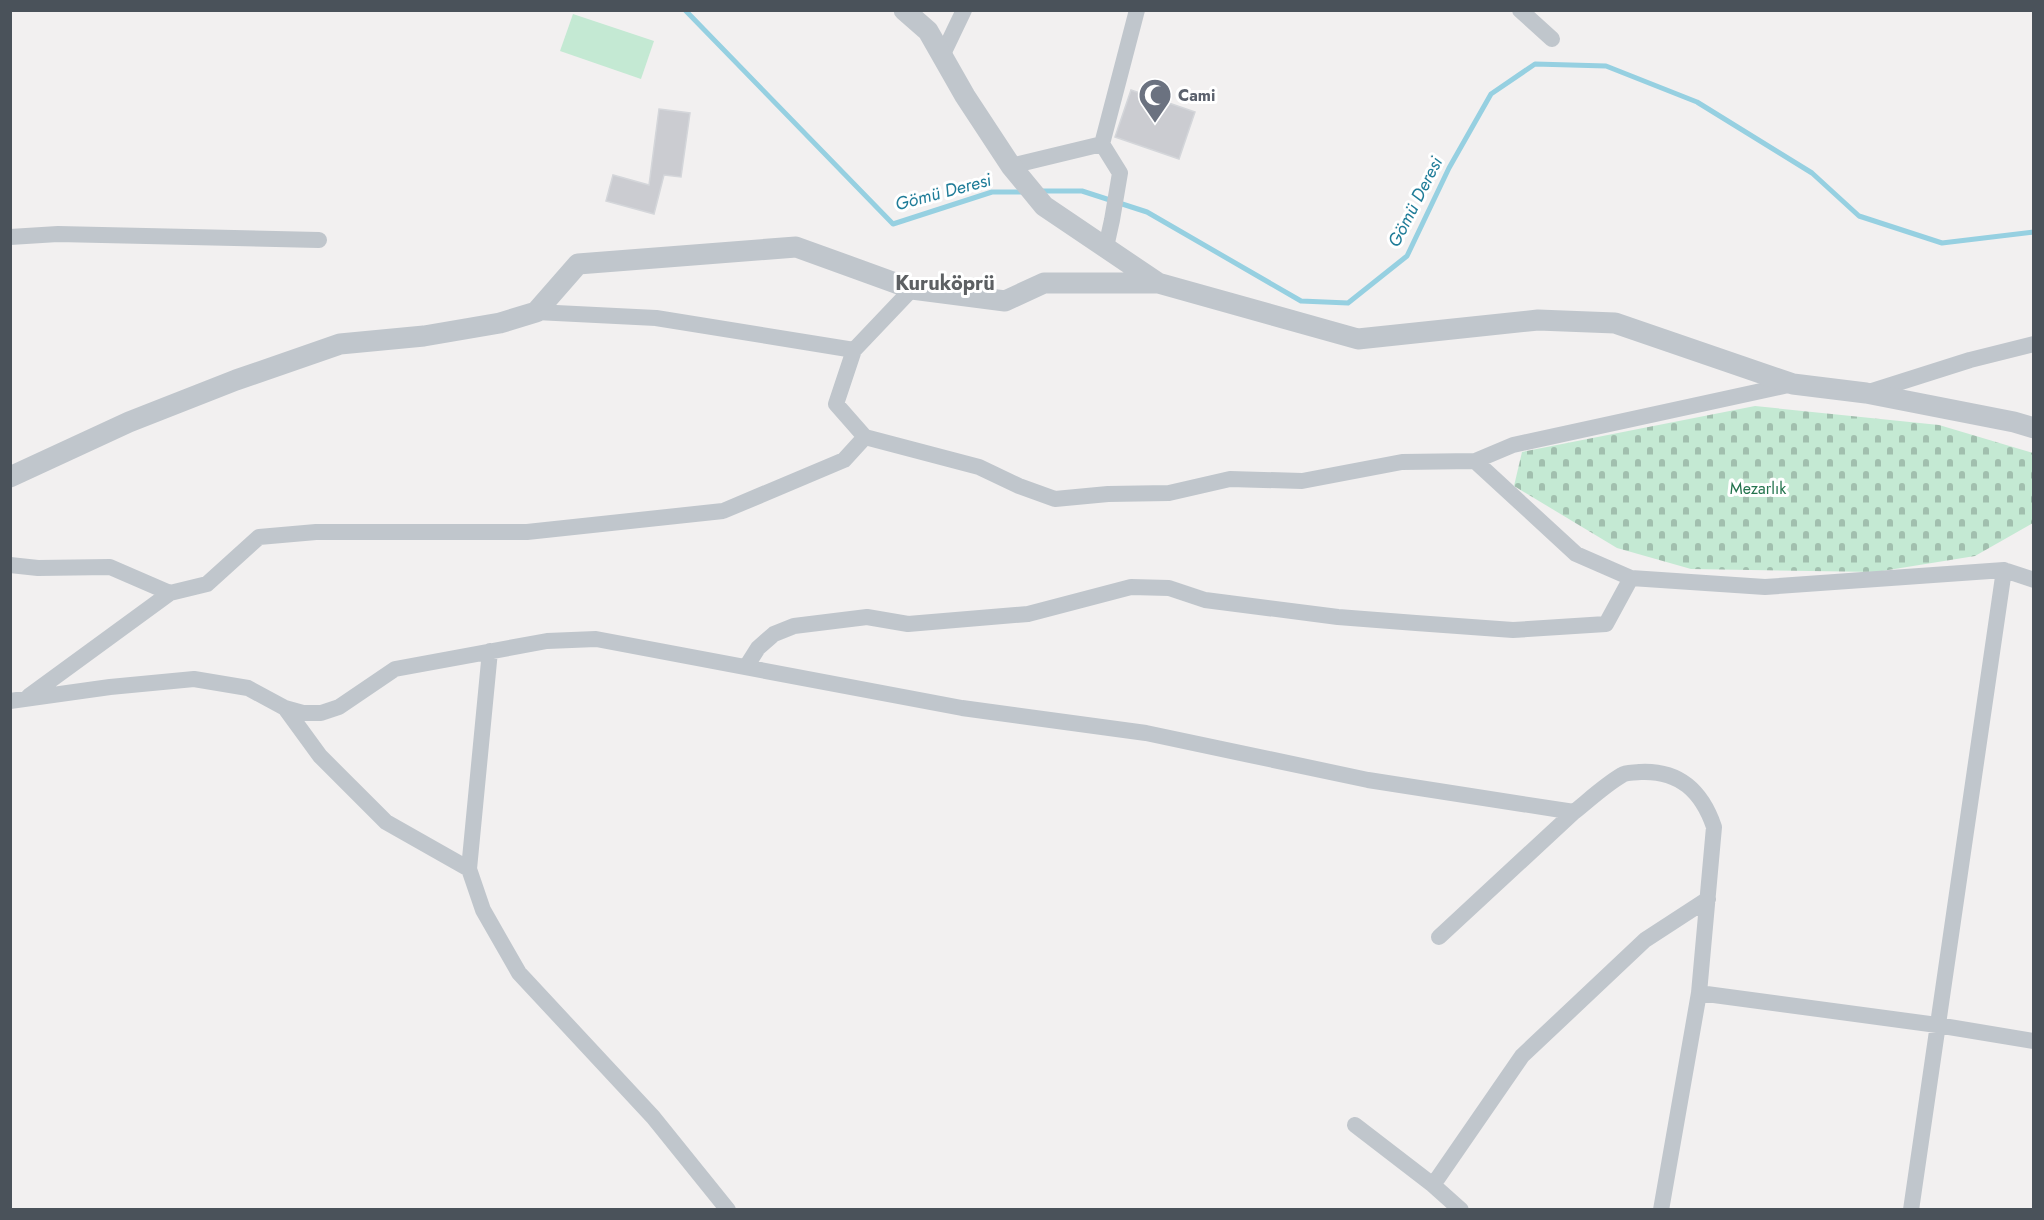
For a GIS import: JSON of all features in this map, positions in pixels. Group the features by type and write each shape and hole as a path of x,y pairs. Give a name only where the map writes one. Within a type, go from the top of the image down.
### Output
{"street":[{"path":"904,10 928,32 965,96 1011,166 1044,206 1158,283"},
{"path":"942,56 964,10"},
{"path":"1106,247 1120,172 1102,144 1137,10"},
{"path":"1520,10 1552,39"},
{"path":"1011,166 1102,144"},
{"path":"10,237 58,234 320,240"},
{"path":"536,312 578,264 796,247 912,289 1005,301 1044,283 1158,283 1358,339 1538,320 1615,323 1793,384 1866,393 2027,424"},
{"path":"912,289 854,350 836,404 865,437 979,467 1019,486 1055,499 1108,494 1169,493 1230,479 1302,480 1402,462 1474,461 1513,446 1793,384"},
{"path":"10,477 129,422 237,380 340,344 424,336 500,323 536,312 656,318 854,350"},
{"path":"1866,393 1970,360 2034,344"},
{"path":"18,700 170,593 207,584 259,537 316,531 527,532 723,511 844,460 865,437"},
{"path":"1474,461 1576,554 1631,578 1765,587 2004,570 2034,580"},
{"path":"10,565 38,568 110,567 170,593"},
{"path":"1911,1209 2004,570"},
{"path":"746,667 758,648 774,634 794,626 867,617 908,624 1028,614 1131,587 1169,588 1205,600 1416,623 1513,630 1606,624 1631,578"},
{"path":"18,700 110,687 194,679 248,688 285,708 303,713 321,713 339,707 395,669 546,640 596,639 962,708 1146,733 1368,780 1574,812"},
{"path":"490,651 469,869 483,910 519,973 653,1117 728,1209"},
{"path":"285,708 320,756 386,822 469,869"},
{"path":"1439,937 1574,812 1624,773 1650,771 1677,778 1694,790 1707,807 1714,827 1699,993 1661,1209"},
{"path":"1433,1185 1522,1056 1645,940 1708,899"},
{"path":"1699,993 1937,1025 2034,1041"},
{"path":"1355,1125 1461,1209"}],"green space":[{"path":"573,14 654,41 641,79 560,51"},
{"name":"Mezarlık","path":"1755,406 1939,425 2033,453 2033,523 1975,556 1876,572 1691,569 1617,548 1514,486 1522,452"}],"building":[{"name":"Cami","path":"1131,90 1195,112 1179,159 1115,137"},
{"path":"659,109 690,113 681,177 664,175 654,214 606,201 613,175 649,185"}],"waterway":[{"name":"Gömü Deresi","path":"685,10 893,224 992,192 1025,192"},
{"name":"Gömü Deresi","path":"1041,191 1082,191 1147,212 1301,301 1348,303 1407,256 1449,168 1491,94 1535,64 1606,66 1697,102 1812,173 1859,216 1942,243 2034,232"}],"place":[{"name":"Cami","path":"1155,124"}],"district":[{"name":"Kuruköprü","path":"945,283"}]}
